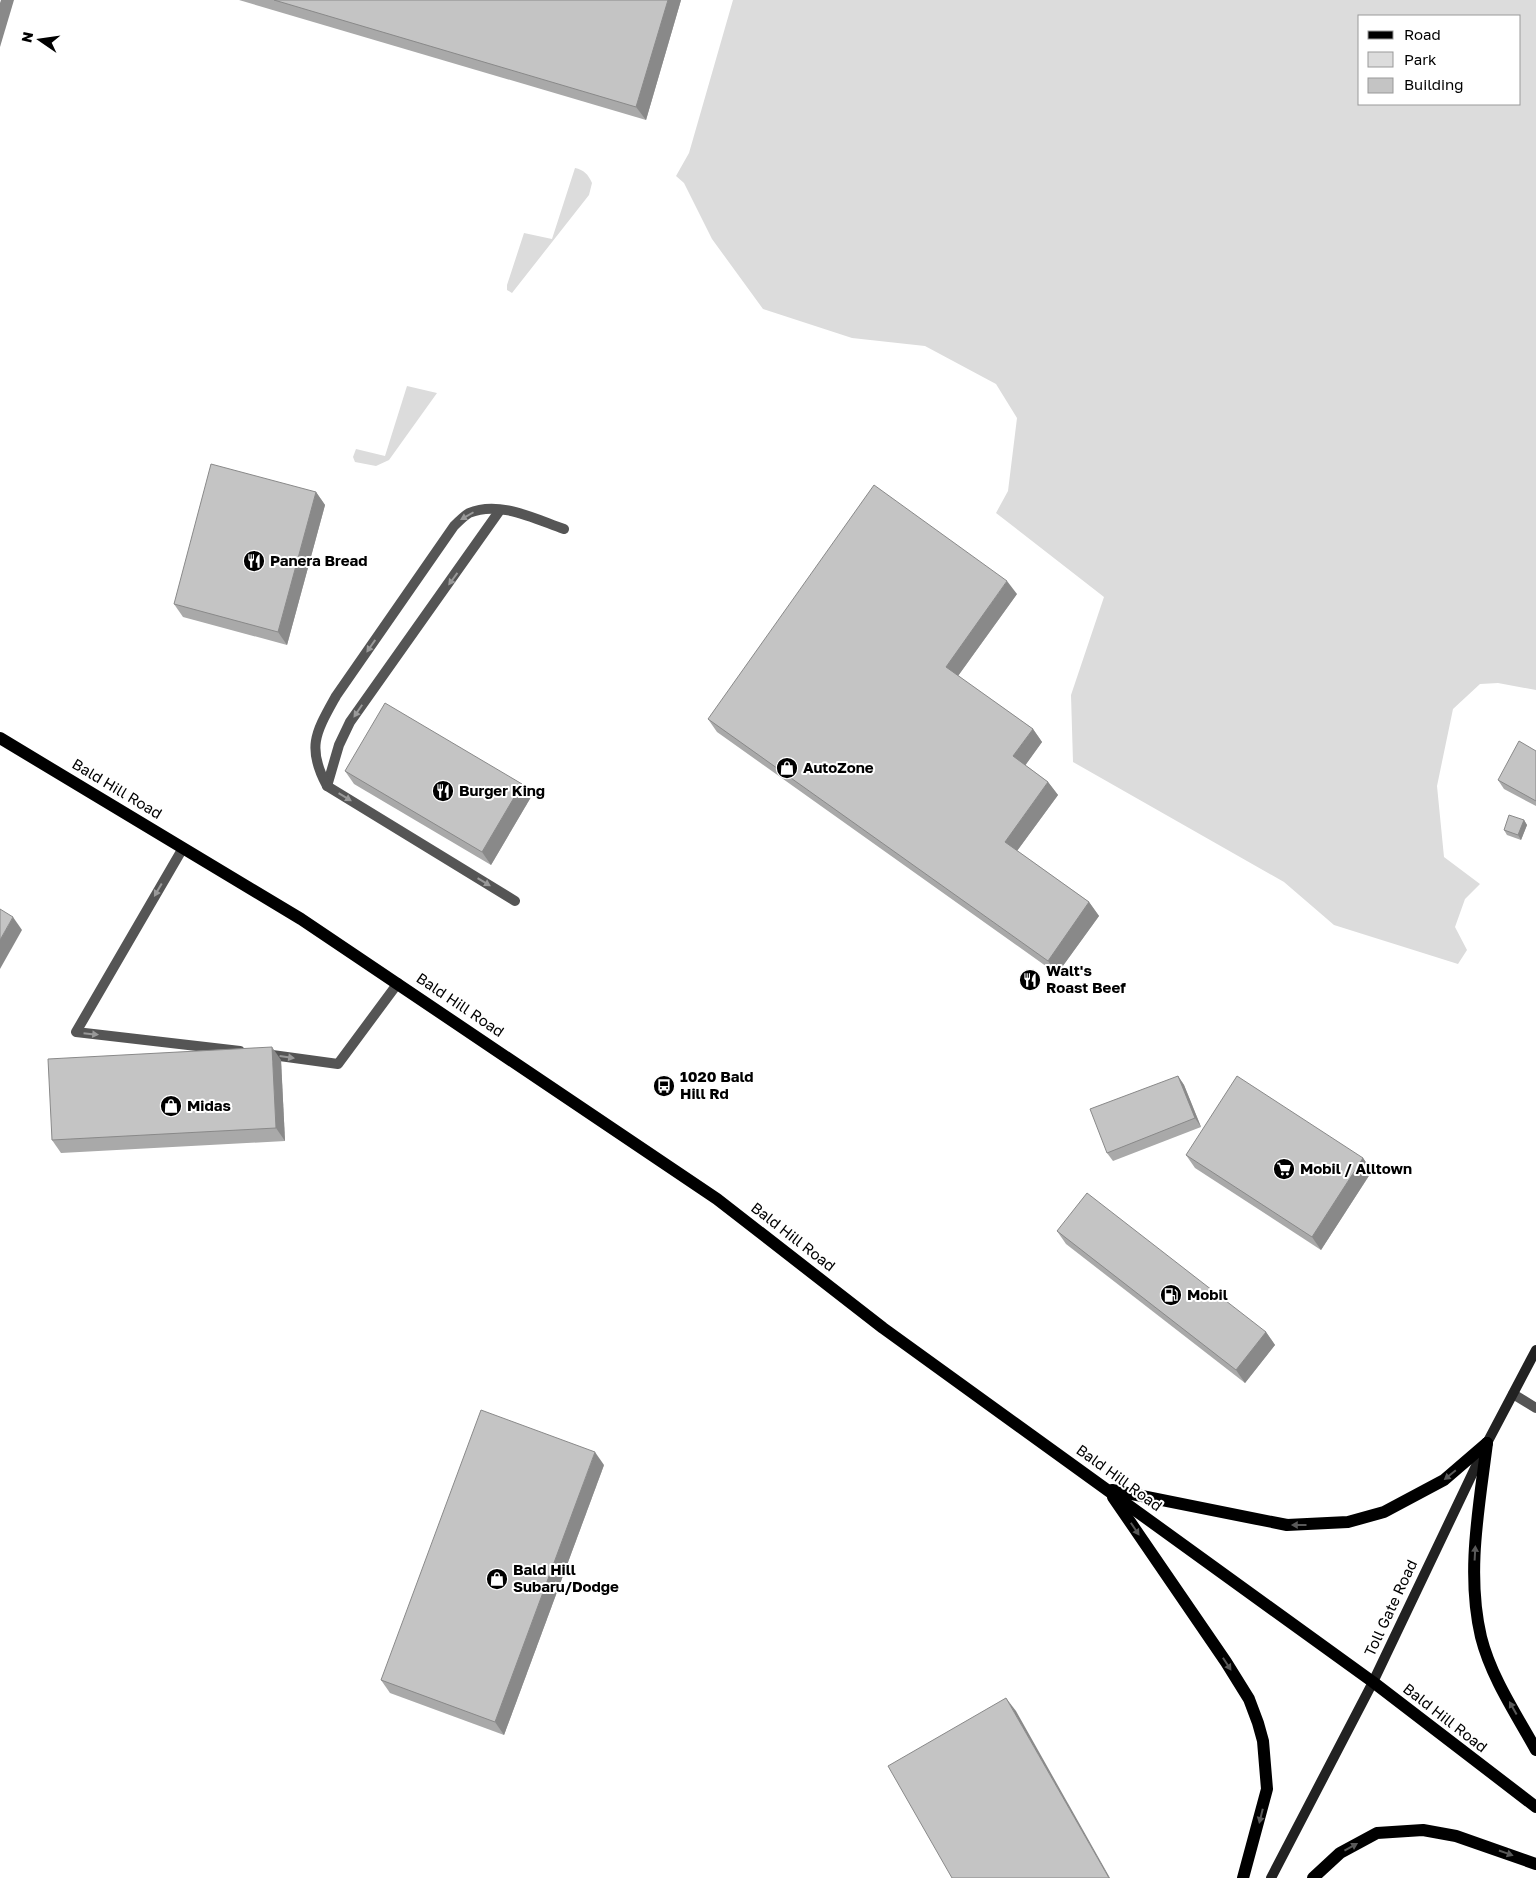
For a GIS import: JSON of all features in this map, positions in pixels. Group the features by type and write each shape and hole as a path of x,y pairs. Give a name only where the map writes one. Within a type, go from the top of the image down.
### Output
{"main road":[{"name":"Bald Hill Road","path":"0,738 300,919 717,1199 884,1328 1373,1682 1536,1807"},
{"name":"Toll Gate Road","path":"1271,1878 1373,1682 1487,1444 1536,1350"},
{"path":"1107,1489 1287,1525 1340,1523 1384,1512 1444,1480 1487,1444"},
{"path":"1487,1444 1476,1526 1474,1594 1482,1638 1496,1677 1536,1750"},
{"path":"1107,1489 1226,1662 1249,1699 1258,1723 1263,1741 1267,1789 1243,1878"},
{"path":"1313,1878 1340,1853 1377,1833 1423,1830 1456,1836 1536,1864"}],"lane":[{"path":"515,901 327,786 320,772 314,750 320,725 336,696 454,526 468,514 490,509 512,511 564,529"},
{"path":"327,786 339,745 350,722 500,510"},
{"path":"182,848 76,1032 338,1064 398,983"},
{"path":"1513,1394 1536,1408"}],"green space":[{"path":"733,0 1536,0 1536,690 1498,683 1480,684 1453,709 1437,786 1444,857 1480,884 1465,899 1455,927 1467,950 1458,964 1334,925 1284,882 1073,762 1071,695 1104,597 996,513 1008,491 1017,418 996,384 925,346 852,338 763,309 712,239 684,183 676,176 689,153"},
{"path":"575,168 583,171 592,183 589,195 512,293 507,290 507,285 524,233 552,239"},
{"path":"407,386 437,393 389,460 376,466 355,462 353,457 356,449 385,456"}],"building":[{"path":"274,0 668,0 636,107"},
{"name":"Panera Bread","path":"211,464 316,492 278,632 174,604"},
{"path":"874,485 1007,581 946,667 1033,729 1013,756 1048,782 1005,842 1089,902 1048,961 708,719"},
{"name":"Burger King","path":"385,703 522,784 482,852 345,771"},
{"path":"1519,741 1536,751 1536,801 1498,780"},
{"path":"1509,815 1524,820 1518,835 1504,830"},
{"path":"0,909 13,917 0,940"},
{"name":"Midas","path":"272,1047 276,1128 52,1140 48,1059"},
{"path":"1178,1076 1195,1118 1107,1153 1090,1109"},
{"name":"Mobil / Alltown","path":"1237,1076 1363,1158 1312,1237 1186,1155"},
{"name":"Mobil","path":"1087,1193 1266,1332 1236,1370 1057,1231"},
{"name":"Bald Hill Subaru/Dodge","path":"481,1410 595,1452 495,1722 381,1680"},
{"path":"1006,1698 1109,1878 952,1878 888,1766"}],"place":[{"name":"Panera Bread","path":"254,561"},
{"name":"AutoZone","path":"787,768"},
{"name":"Burger King","path":"443,791"},
{"name":"Walt's Roast Beef","path":"1030,980"},
{"name":"1020 Bald Hill Rd","path":"664,1086"},
{"name":"Midas","path":"171,1106"},
{"name":"Mobil / Alltown","path":"1284,1169"},
{"name":"Mobil","path":"1171,1295"},
{"name":"Bald Hill Subaru/Dodge","path":"497,1579"}]}
